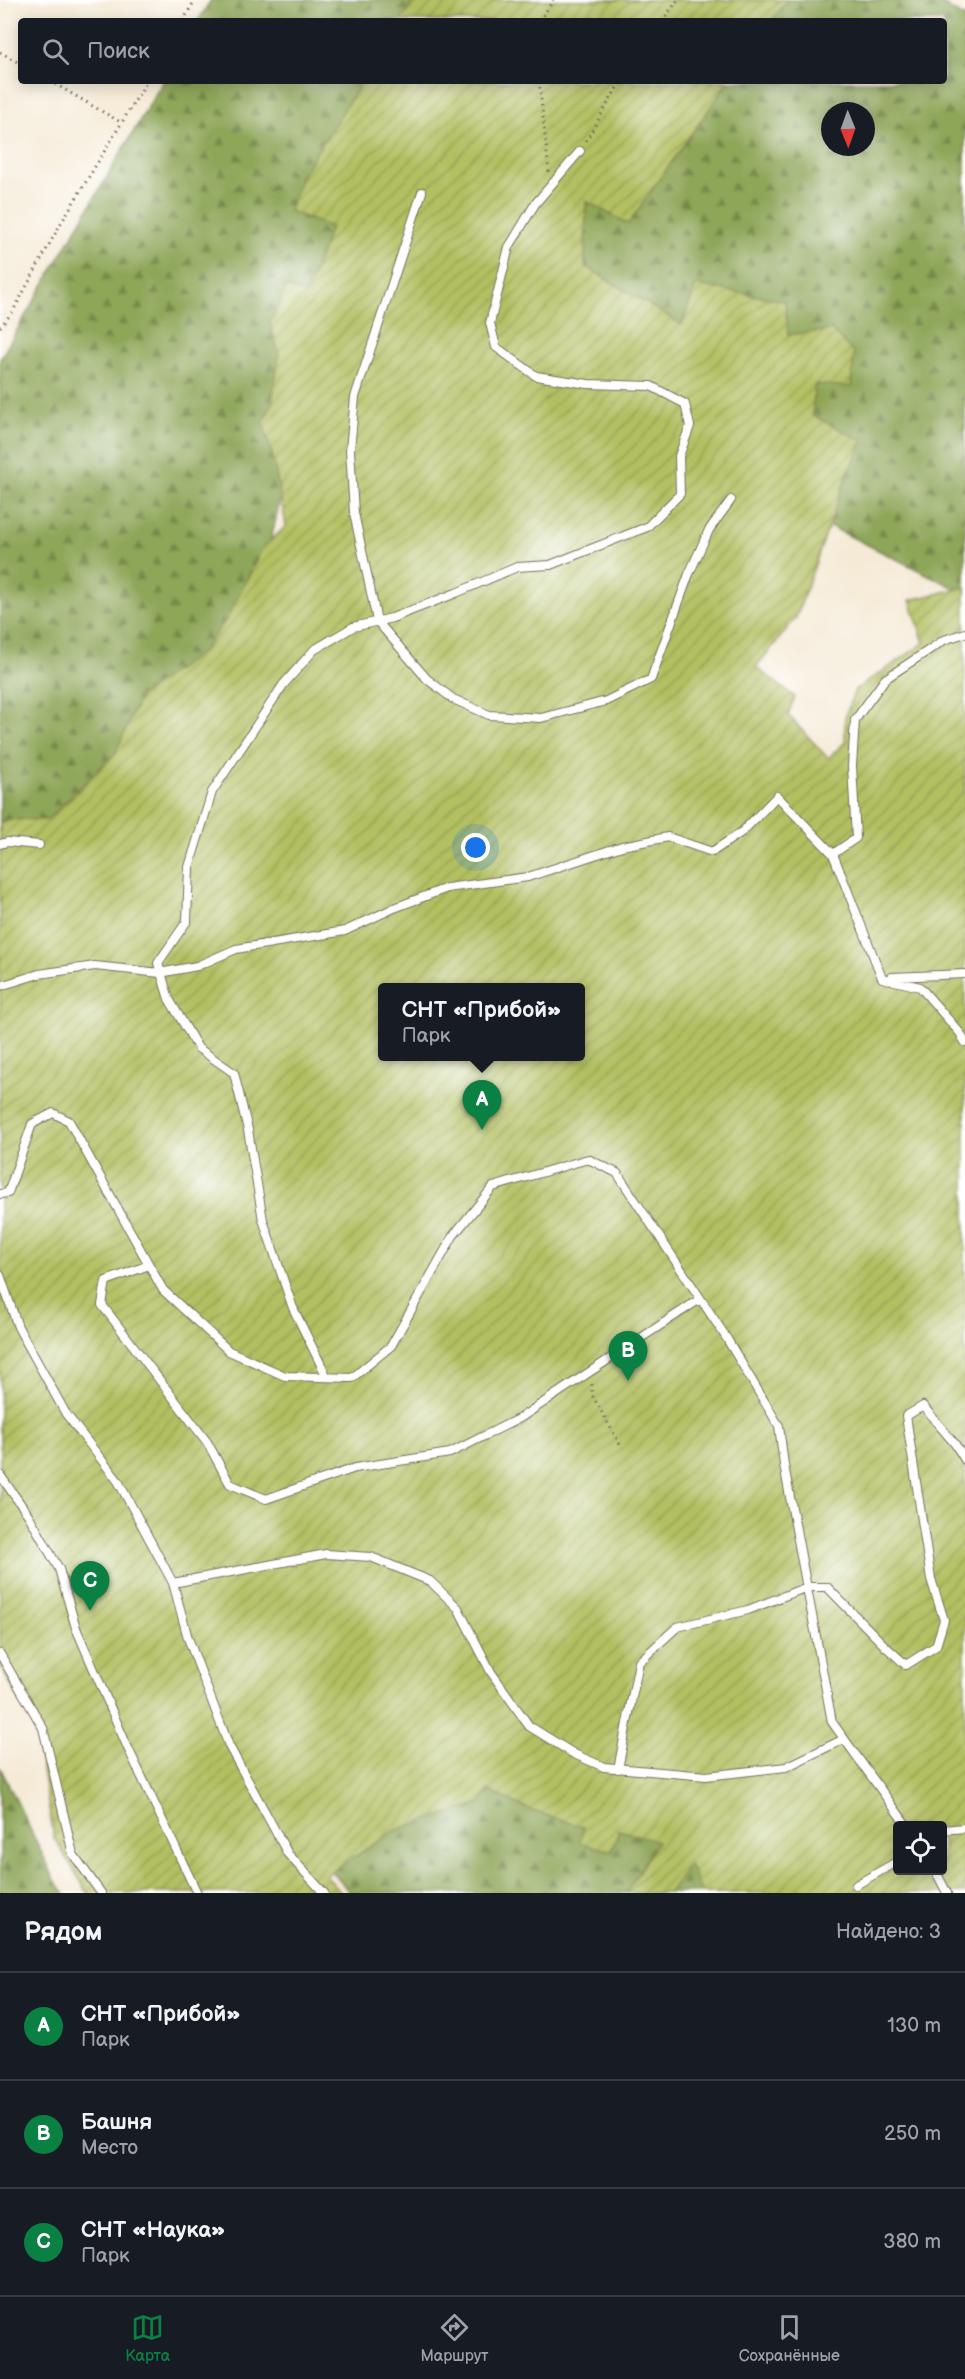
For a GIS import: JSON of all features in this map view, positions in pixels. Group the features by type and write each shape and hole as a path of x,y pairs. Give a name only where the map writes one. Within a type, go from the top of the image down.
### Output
{"lane":[{"path":"327,1377 293,1308 263,1220 248,1130 234,1073 198,1048 169,999 158,963 187,921 189,867 212,792 283,685 314,650 353,627 392,618 518,567 550,565 647,527 680,494 679,456 690,426 685,404 651,386 588,384 536,376 496,347 490,323 508,247 535,204 580,151"},
{"path":"422,192 355,397 350,450 354,513 377,621 427,679 453,699 489,715 541,718 606,701 651,679 689,574 709,530 731,500"},
{"path":"833,854 856,838 852,766 855,720 885,679 944,640 965,633"},
{"path":"0,986 39,974 95,966 160,973 197,966 236,949 345,931 394,908 447,888 528,877 622,846 668,837 712,852 743,831 777,796 833,854 882,978"},
{"path":"0,844 8,842 39,845"},
{"path":"882,978 965,974"},
{"path":"882,978 920,987 960,1033 965,1042"},
{"path":"0,1194 8,1193 32,1124 53,1113 69,1121 164,1290 229,1351 285,1376 352,1378 391,1346 453,1236 494,1187 588,1159 617,1173 700,1299 779,1426 784,1466 832,1722 903,1821"},
{"path":"149,1265 106,1281 102,1305 207,1442 230,1484 266,1499 355,1468 450,1453 520,1418 700,1299"},
{"path":"0,1275 18,1328 66,1414 118,1481 173,1583 188,1638 228,1746 288,1854 324,1893"},
{"path":"618,1769 639,1662 677,1627 748,1610 807,1587 827,1587 906,1665 936,1646 944,1620 931,1579 906,1416 923,1406 955,1444 965,1460"},
{"path":"0,1474 29,1516 59,1569 76,1628 127,1746 197,1893"},
{"path":"173,1583 326,1554 371,1557 430,1581 458,1608 491,1672 529,1726 574,1754 604,1767 706,1776 786,1767 844,1739"},
{"path":"0,1654 43,1728 74,1854 101,1893"},
{"path":"947,1830 965,1828"},
{"path":"856,1885 893,1863"},
{"path":"938,1875 947,1893"}],"path":[{"path":"185,18 195,0"},
{"path":"542,18 553,0"},
{"path":"664,18 678,0"},
{"path":"0,52 18,62"},
{"path":"55,84 122,123"},
{"path":"0,327 12,313 62,223 145,84"},
{"path":"539,84 550,186"},
{"path":"580,151 619,84"},
{"path":"593,1370 592,1395 621,1446"}],"green space":[{"path":"211,0 936,0 965,18 965,593 333,274 256,604 57,825 0,834 0,359 161,84 947,84 947,18 200,18"},
{"path":"414,0 787,0 774,18 403,18"},
{"path":"360,84 727,84 628,224 586,201 585,266 682,325 696,285 785,301 788,335 831,330 854,353 851,387 815,384 812,415 863,441 847,475 796,618 756,667 795,697 788,715 828,758 845,742 845,717 855,690 924,643 910,600 965,587 965,1893 702,1893 689,1864 669,1893 626,1893 657,1841 619,1830 612,1851 580,1843 583,1827 530,1810 488,1790 481,1803 396,1830 326,1875 341,1893 88,1893 54,1838 34,1724 0,1667 0,822 10,819 47,820 116,752 140,696 203,651 226,620 262,549 286,526 273,458 263,423 272,403 279,355 270,323 287,287 306,294 331,227 289,211 302,175"},
{"path":"360,1573 780,1893 350,1893 287,1820"},
{"path":"0,1767 56,1882 65,1893 0,1893"}],"place":[{"name":"СНТ «Прибой»","path":"482,1130"},
{"name":"Башня","path":"628,1381"},
{"name":"СНТ «Наука»","path":"90,1611"}]}
